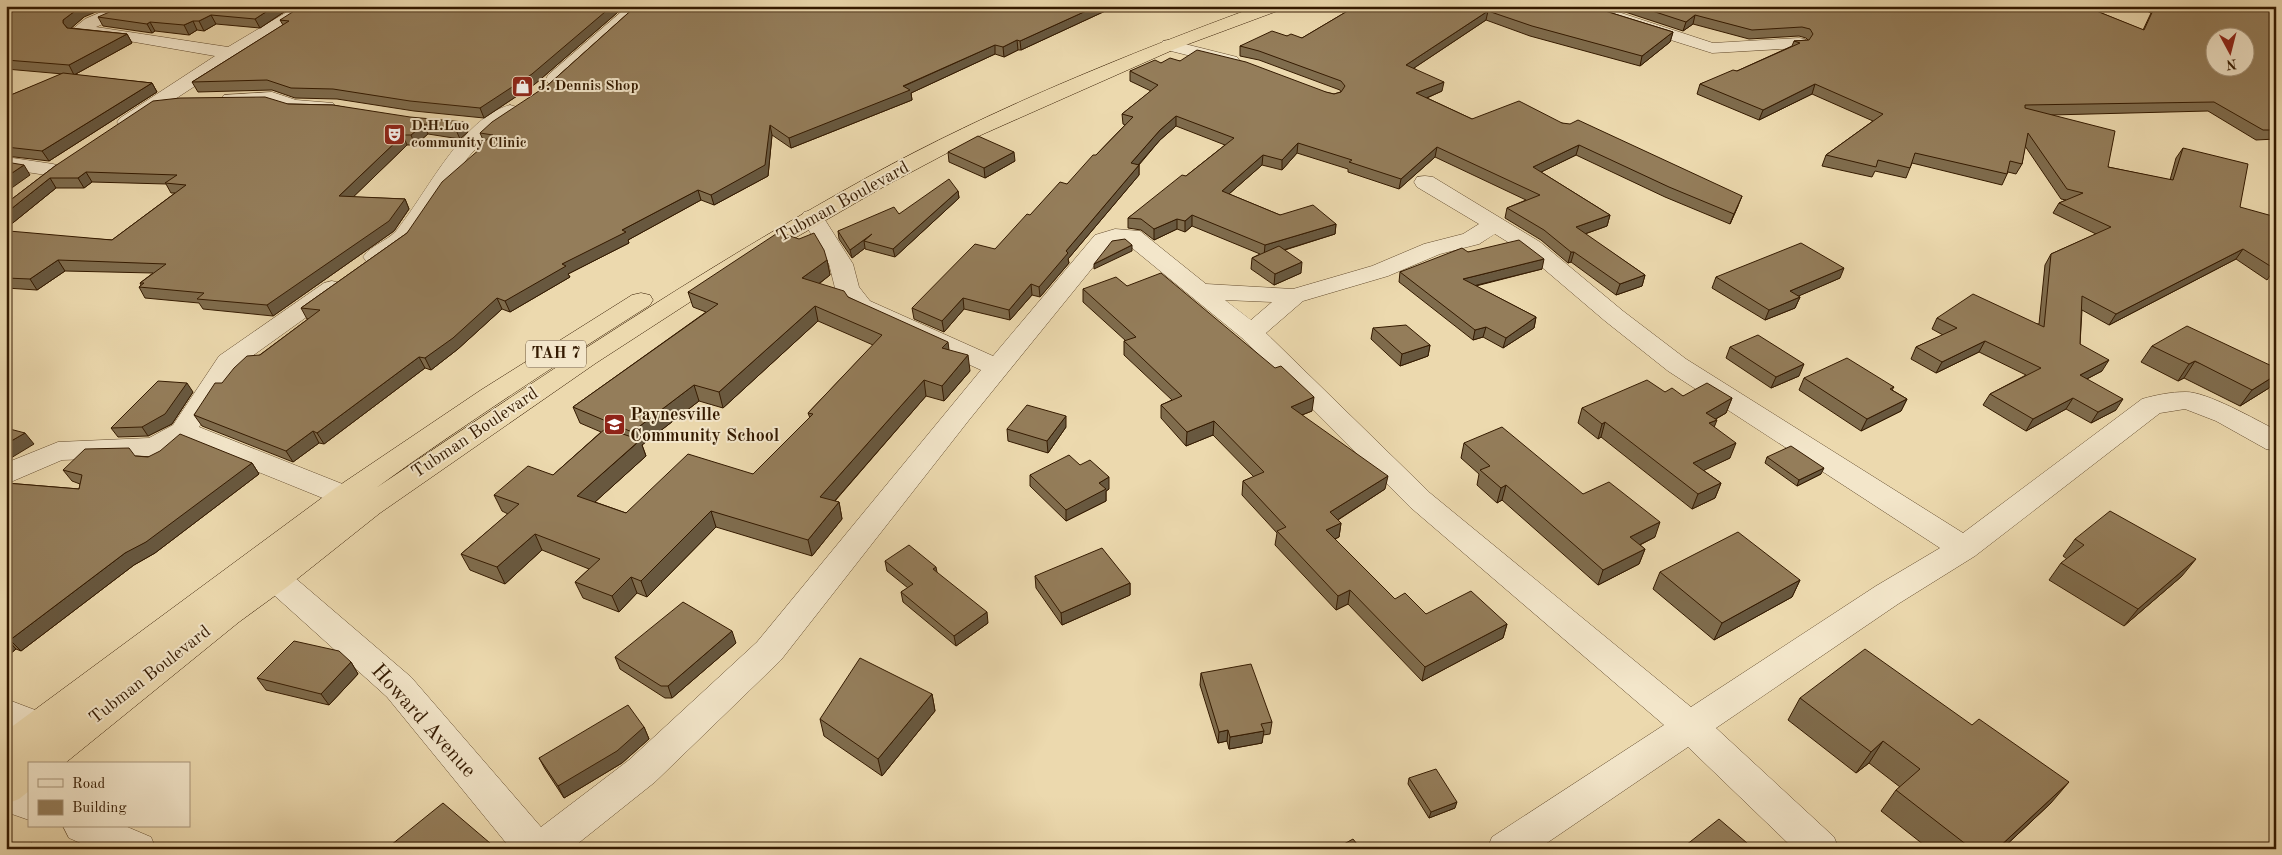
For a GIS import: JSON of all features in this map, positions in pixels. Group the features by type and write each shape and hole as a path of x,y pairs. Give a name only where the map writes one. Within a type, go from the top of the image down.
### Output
{"highway":[{"name":"Tubman Boulevard","path":"40,762 228,613 267,570 345,496 470,410 590,332 713,255 859,173 958,123 1038,88 1247,6"},
{"name":"Tubman Boulevard","path":"6,751 39,726 267,570 370,506 484,426 733,264 812,217 974,131 1168,45 1274,6"},
{"path":"6,788 28,771"}],"street":[{"path":"130,6 90,23 79,31 123,35 232,53"},
{"path":"113,132 232,53 309,6"},
{"path":"153,459 183,431 228,362 403,237 462,151 488,126 532,97 638,6"},
{"path":"1582,6 1712,48 1800,43"},
{"path":"1631,21 1648,7"},
{"path":"1168,45 1252,66"},
{"path":"214,99 272,98 293,106 346,109"},
{"path":"150,106 194,99"},
{"path":"460,123 488,126"},
{"path":"6,163 60,166 32,186"},
{"path":"1425,182 1532,247 1677,365 1964,548"},
{"path":"812,217 841,264 847,288 861,306 998,368"},
{"path":"1198,291 1294,296 1380,271 1432,250 1471,239 1496,224"},
{"path":"542,849 642,771 769,652 856,540 1103,240 1115,236 1132,236 1251,333 1420,500 1690,727 1820,849"},
{"path":"1251,333 1294,296"},
{"path":"1506,849 1888,595 1964,548 2152,405 2187,400 2226,415 2276,442"},
{"path":"183,431 345,496"},
{"path":"6,474 58,451 154,447 183,431"},
{"name":"Howard Avenue","path":"267,570 399,687 535,849"},
{"path":"6,712 39,726"},
{"path":"6,795 28,804"},
{"path":"87,828 137,849"}],"building":[{"path":"6,6 84,6 63,20 67,28 127,34 69,65 6,60"},
{"path":"123,6 275,6 255,19 211,15 184,25 150,22 147,24 98,17"},
{"path":"302,6 458,6 518,11 529,6 612,6 532,74 480,108 410,101 333,89 291,88 267,80 192,82 289,21 280,20"},
{"path":"636,6 1097,6 1020,41 1017,40 1003,47 995,45 903,86 910,90 789,138 770,125 765,165 711,195 698,190 622,230 626,232 562,264 566,266 505,301 497,298 453,338 425,358 419,357 317,433 313,431 286,451 194,415 215,383 222,383 247,356 260,355 320,310 301,308 407,233 442,182 481,148 477,147 493,135 480,133 492,122 548,85"},
{"path":"1356,6 1589,6 1673,32 1642,56 1532,26 1488,11 1406,65 1444,82 1416,93 1472,119 1519,101 1562,123 1570,124 1578,120 1742,196 1734,214 1669,187 1579,145 1533,167 1610,215 1576,227 1645,275 1620,284 1574,252 1571,252 1544,230 1507,208 1540,195 1437,147 1401,179 1349,162 1352,160 1298,143 1282,160 1263,155 1222,191 1280,215 1313,205 1336,224 1265,245 1192,215 1185,221 1177,219 1154,229 1141,219 1128,218 1182,175 1186,176 1234,138 1176,116 1160,130 1131,163 1139,165 1066,251 1068,253 1039,287 1031,284 1009,310 963,298 942,321 912,308 975,244 995,249 1060,182 1067,184 1093,155 1096,155 1133,117 1122,114 1158,85 1130,71 1155,60 1161,63 1170,58 1180,61 1197,50 1246,62 1326,92 1334,94 1341,92 1345,86 1341,81 1240,46 1272,31 1302,38"},
{"path":"1637,6 2084,6 2144,30 2155,6 2276,6 2276,130 2263,130 2214,102 2025,105 2025,108 2115,131 2108,167 2173,180 2183,148 2248,164 2240,207 2276,217 2276,267 2275,269 2243,249 2116,314 2082,296 2080,344 2109,360 2080,375 2123,399 2098,412 2073,398 2033,419 1990,394 2041,368 1985,341 1942,362 1916,347 1957,328 1937,318 1973,294 2044,327 2051,254 2111,227 2059,203 2083,193 2067,189 2028,133 2022,164 2010,161 2007,174 1915,153 1910,168 1878,160 1876,167 1826,155 1883,114 1815,84 1763,110 1700,84 1733,70 1737,71 1800,43 1794,41 1809,40 1813,34 1810,29 1802,27 1752,30 1695,15 1686,22"},
{"path":"63,73 152,83 42,151 6,147 6,102 10,101 6,100 6,97"},
{"path":"265,97 288,104 333,105 410,117 464,122 456,130 424,124 411,135 403,135 339,196 405,199 389,221 267,305 197,299 204,293 139,287 144,283 140,283 166,264 58,260 30,279 6,278 6,233 9,231 112,240 186,185 165,183 177,175 86,172 78,178 50,178 6,213 6,202 55,166 153,101 180,98"},
{"path":"978,136 1014,152 984,168 948,152"},
{"path":"6,162 24,165 6,177"},
{"path":"949,179 958,191 893,249 864,241 872,234 850,250 838,231 894,207 899,214"},
{"path":"779,232 799,239 814,233 824,250 827,260 802,278 844,291 848,297 948,342 942,348 968,355 942,386 924,380 820,497 839,502 808,540 711,511 641,581 631,577 612,596 575,582 600,559 535,534 497,567 461,554 519,504 494,495 528,466 553,475 606,428 640,440 577,496 626,513 688,454 753,474 813,414 808,413 882,335 815,306 719,392 694,385 632,432 573,407 718,304 688,292"},
{"path":"1125,239 1132,245 1094,264 1112,241"},
{"path":"1519,240 1544,259 1463,279 1536,317 1506,338 1486,327 1475,330 1400,272 1462,248 1468,252"},
{"path":"1801,243 1844,268 1790,291 1800,297 1769,310 1716,277"},
{"path":"1279,246 1302,262 1275,274 1252,258"},
{"path":"1161,273 1275,368 1281,366 1314,397 1291,407 1388,476 1330,512 1341,523 1326,530 1395,599 1405,593 1426,614 1471,591 1507,624 1425,667 1350,590 1338,596 1277,531 1286,527 1243,481 1264,472 1214,421 1187,432 1161,405 1182,396 1124,341 1136,337 1083,289 1116,277 1127,286"},
{"path":"1406,325 1430,345 1402,354 1373,328"},
{"path":"2187,326 2276,368 2276,375 2252,390 2195,361 2189,364 2152,346"},
{"path":"1758,335 1804,364 1776,377 1730,347"},
{"path":"1847,358 1894,387 1890,389 1907,399 1867,419 1804,378"},
{"path":"1647,380 1665,392 1672,388 1683,396 1707,383 1732,398 1706,413 1717,420 1709,423 1736,443 1693,463 1721,483 1698,494 1605,422 1602,424 1582,408"},
{"path":"158,381 187,383 165,414 142,427 111,428"},
{"path":"1027,405 1066,416 1047,441 1007,429"},
{"path":"1502,427 1583,494 1609,482 1660,522 1630,537 1645,549 1603,570 1506,485 1501,488 1480,470 1490,466 1464,443"},
{"path":"6,428 25,433 6,444"},
{"path":"180,434 252,463 146,542 125,553 10,640 6,638 6,483 79,489 82,475 63,470 85,449 129,448 135,456 148,457 160,451"},
{"path":"1791,446 1824,468 1799,480 1767,457"},
{"path":"1069,455 1080,465 1090,460 1109,477 1099,483 1106,489 1066,510 1030,475"},
{"path":"2110,511 2196,559 2138,609 2061,563 2084,545 2075,539"},
{"path":"1738,532 1800,580 1722,623 1660,572"},
{"path":"909,545 936,567 933,569 987,612 954,636 901,592 913,584 885,561"},
{"path":"1102,548 1130,583 1061,613 1035,576"},
{"path":"683,602 732,631 668,686 661,686 615,657"},
{"path":"294,641 339,651 351,662 321,694 257,678"},
{"path":"1865,649 1972,725 1979,719 2069,782 1997,849 1972,849 1896,790 1920,769 1883,741 1871,752 1800,698"},
{"path":"860,658 932,694 878,759 820,719"},
{"path":"1251,664 1272,722 1261,724 1264,731 1230,737 1228,730 1219,732 1201,673"},
{"path":"628,705 644,727 617,751 558,786 539,758"},
{"path":"1436,769 1457,802 1431,812 1409,778"},
{"path":"443,803 497,849 386,849"},
{"path":"1719,819 1754,849 1681,849"},
{"path":"1353,839 1361,849 1335,849"},
{"path":"31,843 46,849 25,849"}],"place":[{"name":"J. Dennis Shop","path":"522,86"},
{"name":"D.H.Luo community Clinic","path":"395,135"},
{"name":"Paynesville Community School","path":"614,425"}]}
